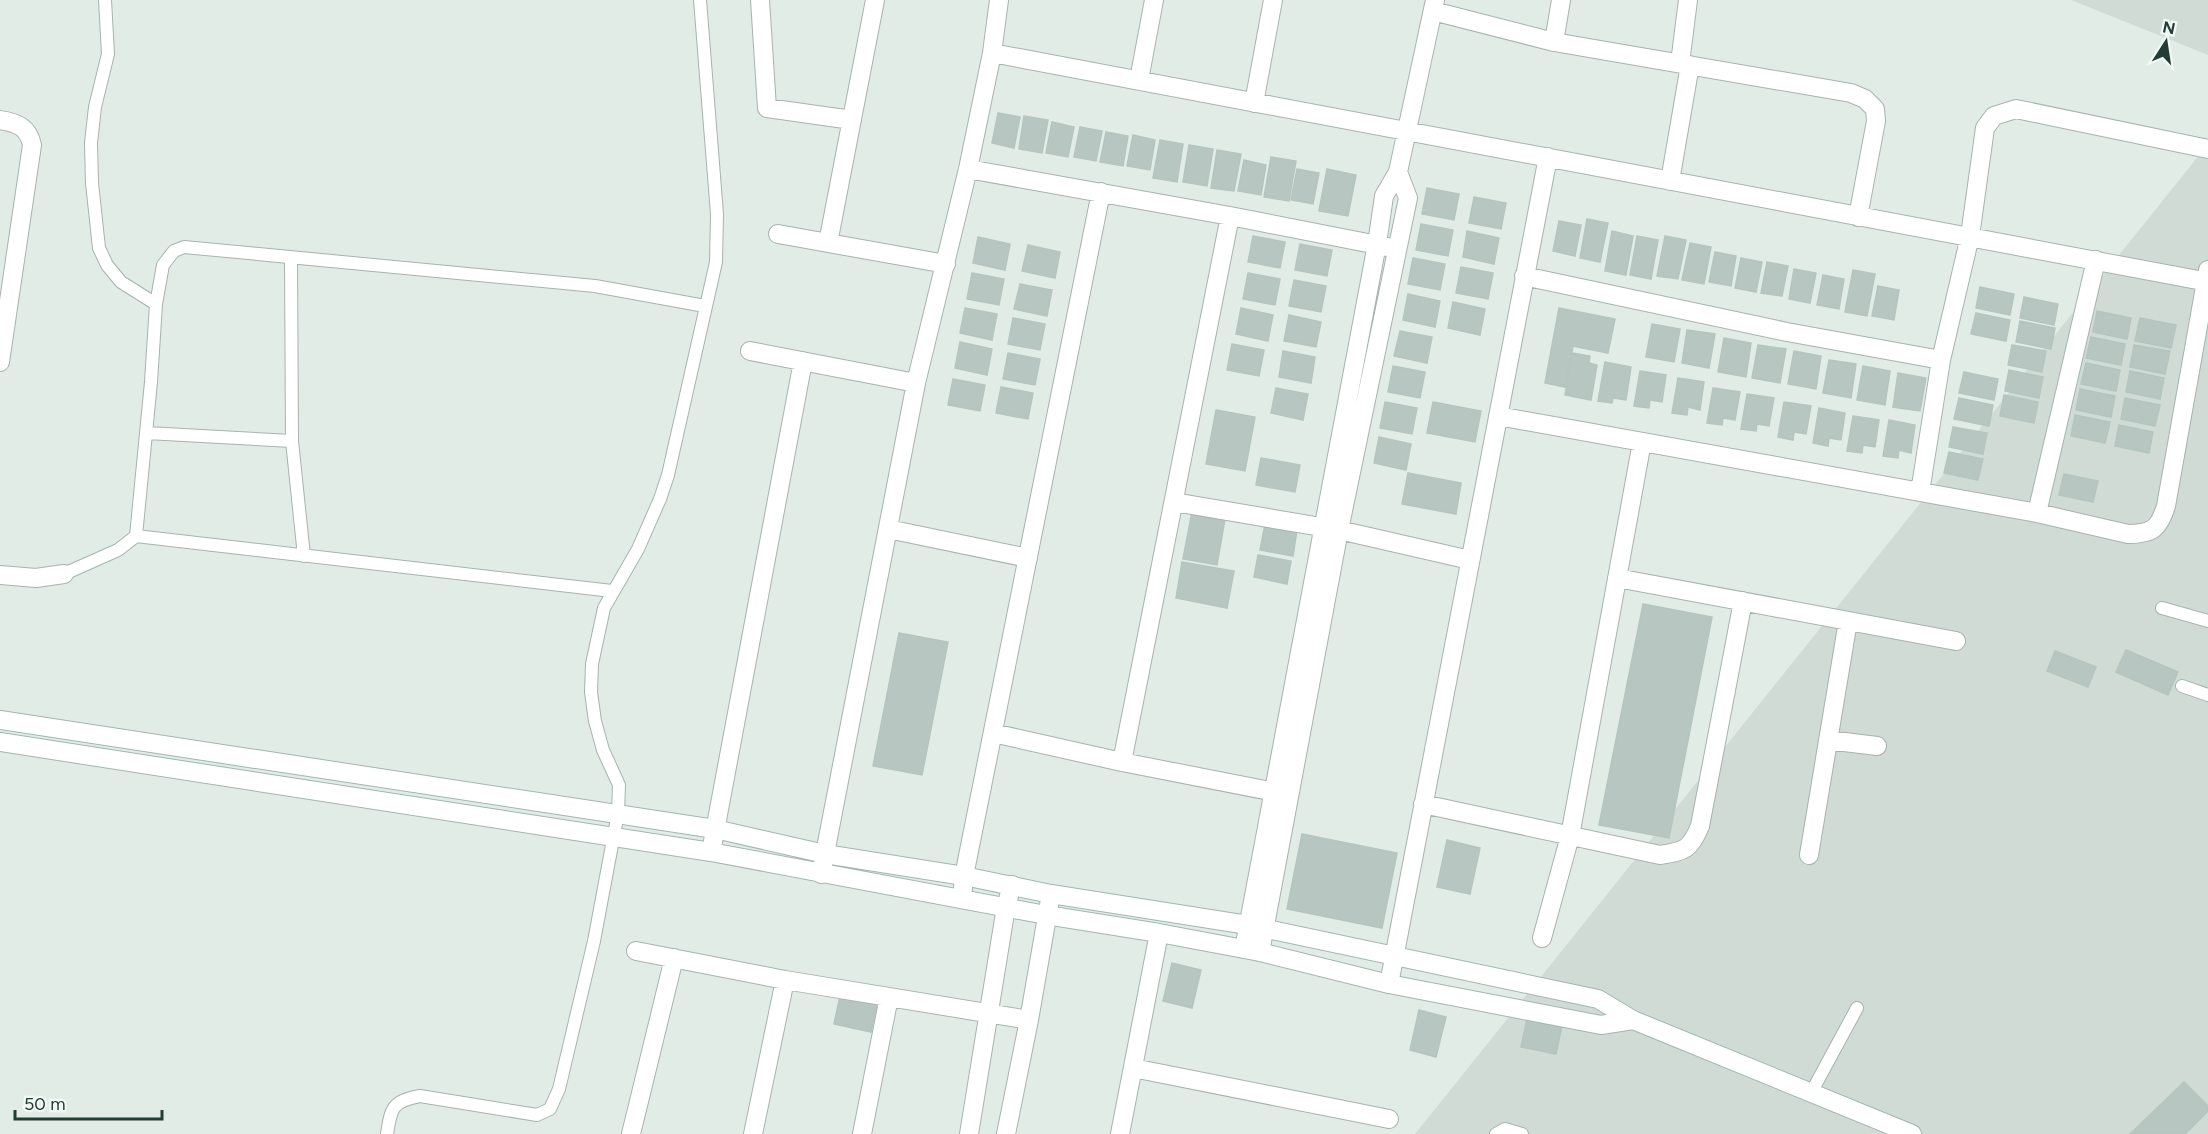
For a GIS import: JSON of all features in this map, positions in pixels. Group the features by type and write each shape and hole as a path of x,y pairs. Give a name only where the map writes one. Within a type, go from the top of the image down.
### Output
{"street":[{"path":"760,0 767,108 852,120"},
{"path":"828,243 875,0"},
{"path":"821,874 916,383 968,169 992,53 999,0"},
{"path":"1139,80 1155,0"},
{"path":"1254,103 1273,0"},
{"path":"1554,42 1561,0"},
{"path":"1670,181 1685,64 1688,0"},
{"path":"1252,950 1331,529 1384,196 1398,172 1434,6 1554,42 1851,93 1865,99 1875,109 1876,122 1858,217"},
{"path":"992,53 1858,217 2207,278 2166,506 2161,520 2153,530 2142,534 2128,534 2037,513 1498,416"},
{"path":"1920,492 1941,360 1970,236 1985,128 1994,116 2016,109 2208,149"},
{"path":"0,120 17,122 29,132 32,162 0,362"},
{"path":"1389,984 1548,158"},
{"path":"968,169 1396,248"},
{"path":"1331,529 1408,198 1398,172"},
{"path":"962,898 964,876 1101,192"},
{"path":"1122,762 1230,216"},
{"path":"778,234 946,264"},
{"path":"2037,513 2096,260"},
{"path":"1524,276 1787,332 1941,360"},
{"path":"750,351 916,383"},
{"path":"711,852 803,361"},
{"path":"1542,938 1569,836 1642,442"},
{"path":"1174,502 1331,529 1470,560"},
{"path":"888,529 1028,558"},
{"path":"0,575 36,578 64,574"},
{"path":"1617,578 1956,641"},
{"path":"1423,804 1660,855 1683,852 1693,843 1700,826 1743,601"},
{"path":"1809,855 1848,621"},
{"path":"0,720 715,829 825,854 964,876 1051,894 1256,926 1598,999 1633,1020 1912,1134"},
{"path":"993,733 1122,762 1281,793"},
{"path":"1828,740 1877,746"},
{"path":"0,742 711,852 1046,915 1252,950 1389,984 1601,1025 1633,1020"},
{"path":"969,1134 1006,907 1012,885"},
{"path":"1006,1134 1051,894"},
{"path":"1120,1134 1159,933"},
{"path":"636,951 785,980 1029,1020"},
{"path":"631,1134 674,958"},
{"path":"753,1134 785,980"},
{"path":"862,1134 889,997"},
{"path":"1133,1068 1389,1119"}],"lane":[{"path":"105,0 108,54 95,107 91,143 92,183 99,248 107,265 121,282 156,304"},
{"path":"387,1134 390,1110 402,1099 420,1096 537,1115 550,1109 560,1089 594,941 618,813 619,785 603,750 595,721 591,692 596,640 604,608 638,549 663,491 716,262 717,214 700,0"},
{"path":"136,536 147,433 156,304 163,265 174,251 184,247 594,286 705,306"},
{"path":"291,257 292,441 304,556"},
{"path":"147,433 292,441"},
{"path":"64,574 118,550 136,536 612,591"},
{"path":"2162,608 2208,621"},
{"path":"2182,686 2208,695"},
{"path":"1811,1093 1857,1008"},
{"path":"1496,1134 1505,1129 1522,1134"}],"shaded area":[{"path":"2071,0 2208,0 2208,55"},
{"path":"2208,144 2208,1134 1415,1134"}],"building":[{"path":"998,113 1020,117 1014,148 992,143"},
{"path":"1024,116 1048,120 1042,153 1019,149"},
{"path":"1052,122 1074,127 1068,157 1046,153"},
{"path":"1080,127 1102,131 1096,161 1074,157"},
{"path":"1106,132 1128,136 1123,166 1100,162"},
{"path":"1133,135 1155,140 1150,170 1127,166"},
{"path":"1160,140 1183,144 1177,182 1153,178"},
{"path":"1189,145 1213,149 1207,186 1183,182"},
{"path":"1217,150 1241,154 1234,191 1211,188"},
{"path":"1271,157 1296,161 1289,201 1264,197"},
{"path":"1244,160 1266,165 1261,195 1238,191"},
{"path":"1297,169 1319,173 1313,204 1291,200"},
{"path":"1327,169 1356,175 1348,216 1319,211"},
{"path":"1427,188 1459,194 1454,220 1422,214"},
{"path":"1474,197 1506,203 1501,229 1469,223"},
{"path":"1587,219 1608,223 1600,262 1580,258"},
{"path":"1559,221 1581,225 1575,256 1553,251"},
{"path":"1421,224 1453,230 1448,256 1416,250"},
{"path":"1467,231 1499,238 1494,264 1463,257"},
{"path":"1612,231 1633,236 1626,275 1605,271"},
{"path":"1253,236 1285,242 1280,268 1248,262"},
{"path":"1637,236 1658,240 1651,279 1630,275"},
{"path":"1665,236 1686,240 1678,279 1657,276"},
{"path":"978,237 1010,244 1005,270 973,263"},
{"path":"1690,243 1711,247 1704,284 1682,280"},
{"path":"1300,244 1332,250 1327,276 1295,270"},
{"path":"1028,245 1060,252 1055,278 1022,271"},
{"path":"1715,252 1736,256 1731,286 1709,282"},
{"path":"1413,258 1445,264 1440,290 1408,284"},
{"path":"1741,258 1762,262 1756,292 1735,288"},
{"path":"1767,262 1788,266 1782,296 1761,293"},
{"path":"1461,267 1493,273 1488,299 1456,293"},
{"path":"1794,269 1816,273 1810,303 1789,299"},
{"path":"1853,270 1875,274 1867,316 1845,312"},
{"path":"972,273 1004,279 999,305 967,299"},
{"path":"1248,273 1280,279 1275,305 1243,299"},
{"path":"1823,275 1844,279 1839,309 1817,305"},
{"path":"1294,280 1326,286 1321,312 1289,306"},
{"path":"1020,284 1052,290 1047,316 1014,309"},
{"path":"1878,286 1899,290 1894,320 1872,316"},
{"path":"1980,287 2014,294 2010,315 1976,308"},
{"path":"1408,294 1440,301 1435,327 1403,320"},
{"path":"2024,297 2058,304 2054,325 2020,318"},
{"path":"1453,302 1485,309 1480,335 1448,328"},
{"path":"965,308 997,314 992,340 960,333"},
{"path":"1241,308 1273,315 1268,341 1236,334"},
{"path":"1559,308 1615,319 1608,353 1573,346 1565,387 1545,383"},
{"path":"2097,311 2131,318 2127,339 2093,332"},
{"path":"1976,313 2010,320 2006,341 1971,334"},
{"path":"1289,315 1321,322 1316,347 1284,341"},
{"path":"1013,318 1045,324 1040,350 1008,344"},
{"path":"2140,318 2176,325 2171,348 2135,341"},
{"path":"2020,321 2055,328 2051,349 2016,342"},
{"path":"1652,324 1680,329 1674,362 1646,357"},
{"path":"1687,330 1715,334 1709,368 1682,363"},
{"path":"1400,331 1432,337 1427,363 1394,356"},
{"path":"2091,337 2125,344 2121,365 2086,358"},
{"path":"1724,338 1751,343 1746,377 1718,372"},
{"path":"960,342 992,349 987,375 955,368"},
{"path":"1232,344 1264,350 1259,376 1227,370"},
{"path":"1758,345 1786,349 1780,383 1752,378"},
{"path":"2012,345 2046,351 2042,372 2008,365"},
{"path":"2134,345 2170,351 2165,374 2130,367"},
{"path":"1283,351 1315,357 1311,383 1279,377"},
{"path":"1794,351 1821,356 1816,389 1788,384"},
{"path":"1008,353 1040,359 1035,385 1003,379"},
{"path":"1572,353 1590,356 1589,363 1597,365 1591,400 1565,395"},
{"path":"1829,360 1856,364 1851,398 1823,393"},
{"path":"1605,362 1631,367 1626,400 1613,398 1612,403 1598,401"},
{"path":"2086,363 2120,370 2116,391 2081,384"},
{"path":"1393,366 1425,372 1420,398 1388,392"},
{"path":"1863,366 1890,371 1885,405 1857,400"},
{"path":"2009,370 2043,377 2039,398 2005,391"},
{"path":"1640,371 1666,375 1662,402 1650,400 1649,408 1634,406"},
{"path":"2130,371 2164,378 2160,399 2126,392"},
{"path":"1964,372 1998,379 1994,400 1959,393"},
{"path":"1898,373 1926,378 1920,411 1893,407"},
{"path":"1678,378 1704,382 1700,410 1688,407 1687,415 1672,413"},
{"path":"953,379 985,385 980,411 948,405"},
{"path":"1001,387 1033,393 1028,419 996,413"},
{"path":"1276,388 1308,394 1303,420 1271,413"},
{"path":"1713,388 1740,392 1735,420 1723,418 1722,425 1707,423"},
{"path":"2080,389 2115,396 2111,417 2076,410"},
{"path":"1747,394 1774,398 1769,426 1757,424 1756,431 1741,429"},
{"path":"2004,395 2038,402 2034,423 2000,416"},
{"path":"1959,398 1993,405 1989,426 1954,419"},
{"path":"2125,398 2160,405 2155,426 2121,419"},
{"path":"1385,402 1417,408 1412,434 1380,428"},
{"path":"1433,402 1481,411 1475,442 1427,433"},
{"path":"1784,402 1811,406 1806,434 1794,432 1793,440 1778,437"},
{"path":"1819,408 1845,413 1841,440 1829,438 1828,446 1813,443"},
{"path":"1216,410 1255,417 1245,471 1206,464"},
{"path":"2075,415 2110,422 2105,443 2071,436"},
{"path":"1853,416 1879,420 1875,447 1863,445 1862,453 1847,451"},
{"path":"1889,420 1915,425 1911,453 1899,450 1898,458 1883,456"},
{"path":"2119,425 2153,432 2149,453 2115,446"},
{"path":"1953,427 1987,433 1983,454 1949,447"},
{"path":"1379,437 1411,444 1406,470 1374,463"},
{"path":"1949,452 1983,459 1978,480 1944,473"},
{"path":"1261,458 1300,465 1295,492 1256,485"},
{"path":"1408,473 1461,483 1456,514 1402,504"},
{"path":"2064,474 2098,481 2093,502 2059,495"},
{"path":"1192,512 1225,519 1217,565 1183,559"},
{"path":"1265,524 1297,530 1293,556 1260,550"},
{"path":"1258,555 1291,561 1287,584 1254,577"},
{"path":"1182,562 1234,571 1227,608 1176,598"},
{"path":"1643,604 1712,617 1669,838 1599,825"},
{"path":"899,633 948,642 922,775 873,766"},
{"path":"2126,650 2178,672 2168,695 2116,672"},
{"path":"2055,651 2096,667 2088,687 2047,671"},
{"path":"1302,834 1397,853 1382,928 1287,909"},
{"path":"1447,840 1480,848 1470,894 1437,887"},
{"path":"1172,963 1201,970 1192,1008 1163,1001"},
{"path":"840,996 877,1004 871,1032 834,1024"},
{"path":"1419,1010 1446,1017 1436,1057 1410,1050"},
{"path":"1527,1019 1562,1026 1556,1054 1521,1047"},
{"path":"2184,1082 2208,1106 2208,1111 2185,1134 2130,1134"}]}
